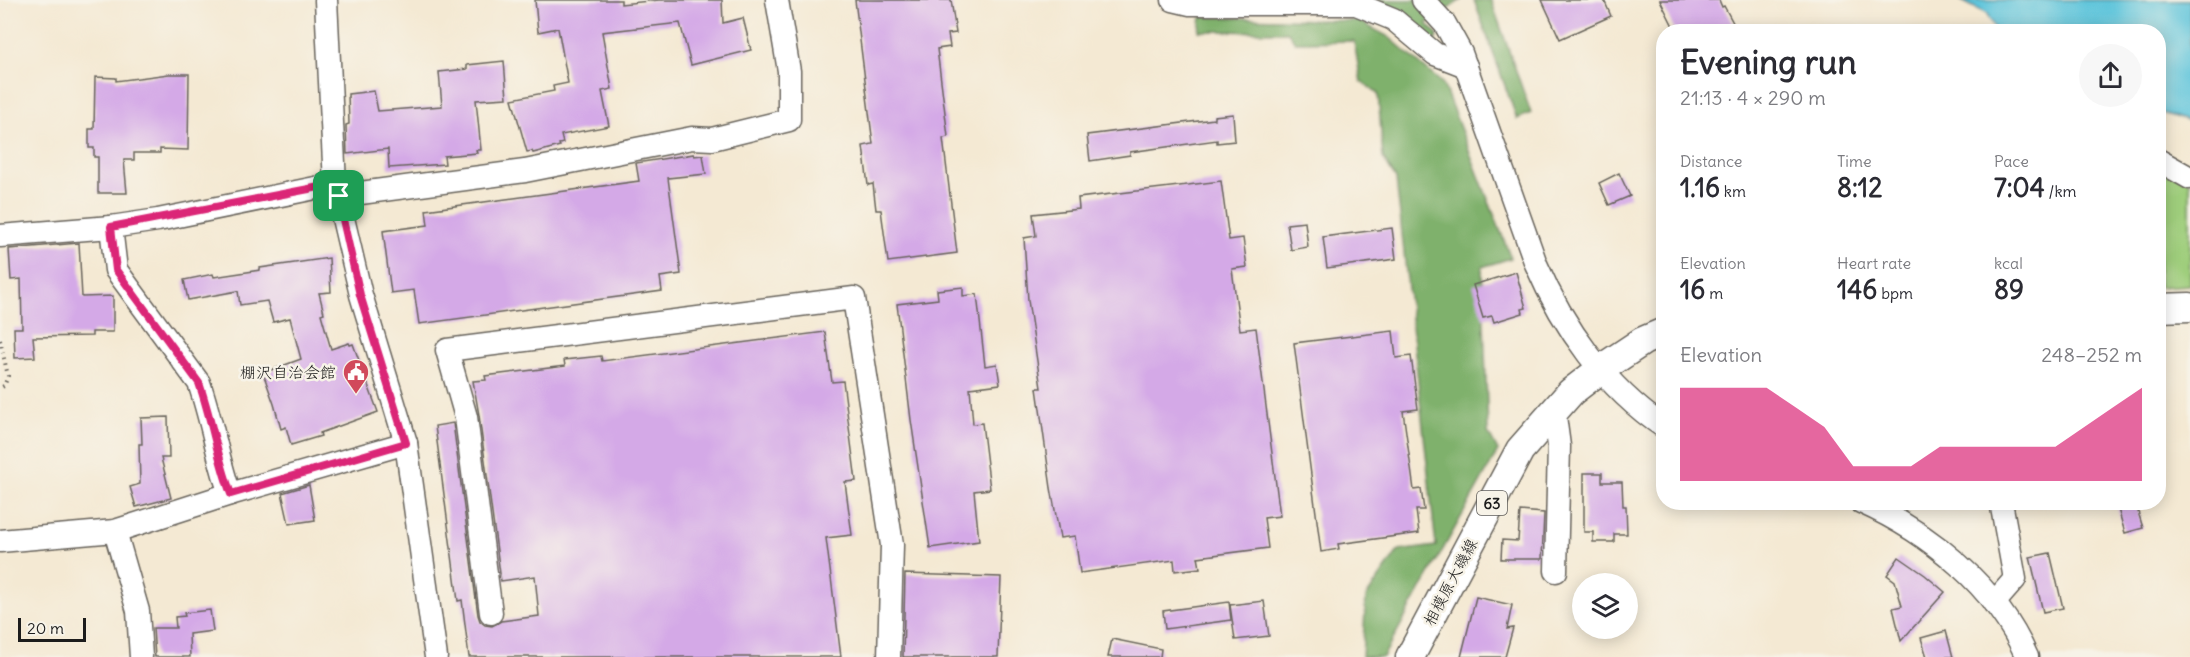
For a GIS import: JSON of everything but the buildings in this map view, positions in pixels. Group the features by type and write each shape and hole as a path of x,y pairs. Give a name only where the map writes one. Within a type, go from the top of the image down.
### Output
{"main road":[{"path":"2166,308 2190,307"},
{"name":"相模原大磯線","path":"1410,657 1520,450 1571,392 1643,341 1656,335"}],"street":[{"path":"326,0 337,190 360,295 406,443 436,657"},
{"path":"0,236 111,227 337,190 525,171 692,138 712,139 789,120 789,71 777,0"},
{"path":"1173,0 1190,4 1356,4 1393,19 1435,54 1466,66"},
{"path":"1423,0 1445,24 1455,40 1548,292 1564,319 1621,394 1656,422"},
{"path":"2166,164 2190,178"},
{"path":"111,227 116,270 199,383 206,403 219,464 231,494"},
{"path":"491,613 466,417 447,350 854,298 892,545 889,657"},
{"path":"1554,409 1559,446 1556,571"},
{"path":"0,541 115,531 231,494 406,443"},
{"path":"1878,510 1914,531 1960,566 1994,603 2020,642 2027,657"},
{"path":"1994,603 2015,579 2002,510"},
{"path":"115,531 138,611 141,657"}],"path":[{"path":"0,340 8,376 4,387 0,388"}],"green space":[{"path":"1378,0 1461,0 1427,23 1438,36 1433,43 1405,13"},
{"path":"1474,0 1491,0 1531,113 1517,119"},
{"path":"1201,17 1359,21 1389,37 1443,84 1511,258 1482,267 1488,432 1498,451 1383,657 1362,657 1366,597 1398,551 1436,546 1396,179 1383,158 1378,93 1361,82 1354,41 1295,42 1288,32 1199,31"},
{"path":"2166,169 2190,182 2190,285 2166,287"}],"water":[{"path":"1960,0 2190,0 2190,122 2166,114 2166,24 1992,24 1987,14"}],"place":[{"name":"棚沢自治会館","path":"356,395"}],"route":[{"path":"335,184 339,196 360,295 406,443 231,494 219,464 206,403 199,383 116,270 111,227 158,220 335,184"}]}
